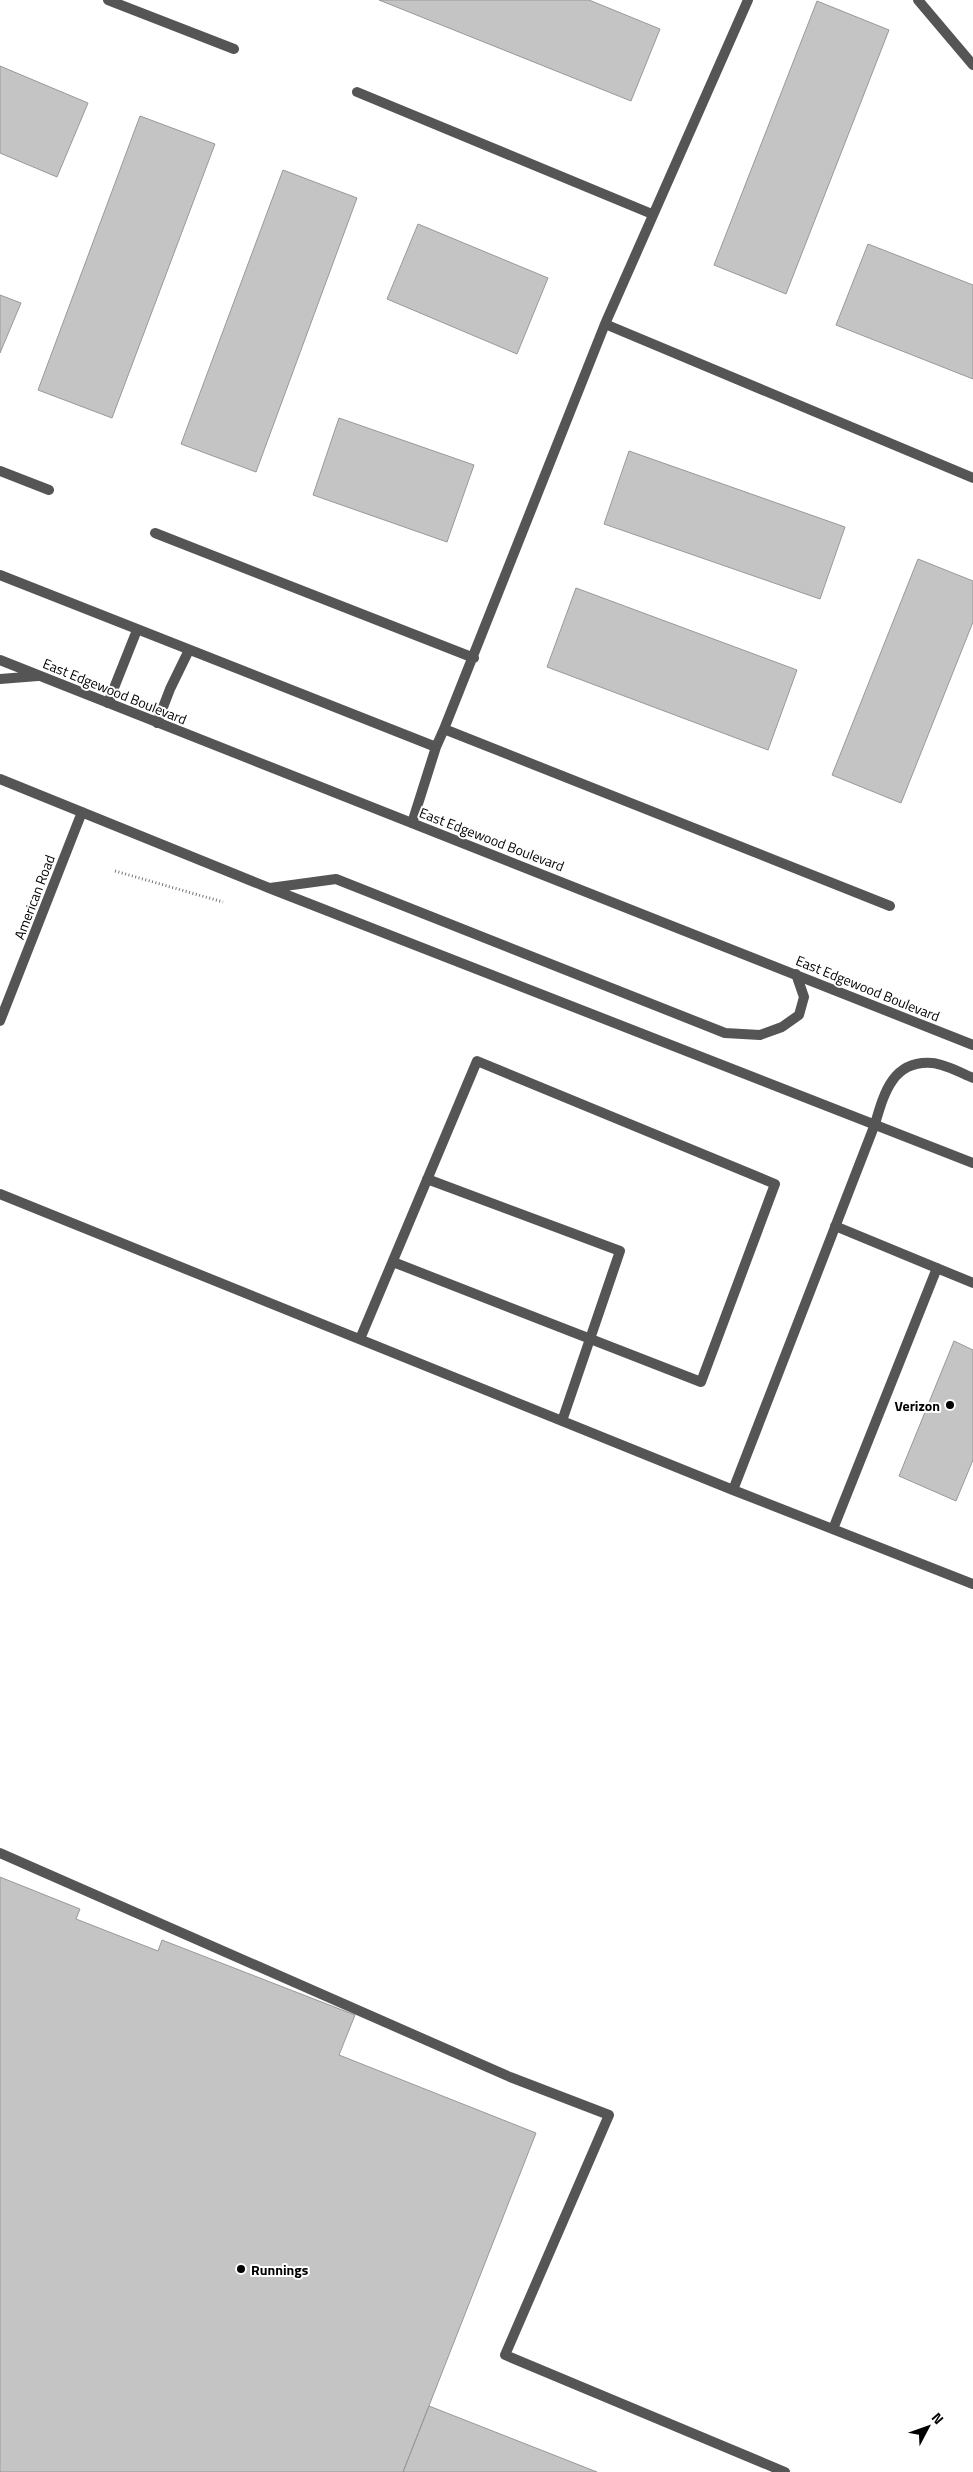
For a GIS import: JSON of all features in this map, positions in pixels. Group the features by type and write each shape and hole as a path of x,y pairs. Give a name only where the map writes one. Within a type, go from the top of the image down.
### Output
{"street":[{"path":"108,0 234,49"},
{"path":"412,823 436,747 474,658 605,324 748,0"},
{"path":"918,0 973,65"},
{"path":"357,92 652,214"},
{"path":"605,324 973,478"},
{"path":"0,471 49,490"},
{"path":"155,533 474,658"},
{"path":"0,574 137,630 436,747"},
{"path":"108,703 137,630"},
{"path":"157,723 170,689 190,650"},
{"name":"East Edgewood Boulevard","path":"0,660 973,1045"},
{"path":"0,680 41,676"},
{"path":"444,729 890,906"},
{"path":"0,779 269,888 973,1163"},
{"name":"American Road","path":"0,1021 82,812"},
{"path":"269,888 336,878 726,1033 760,1035 782,1027 799,1015 804,996 796,974"},
{"path":"360,1339 477,1061 775,1184 701,1382 393,1262"},
{"path":"733,1490 875,1124 884,1092 896,1075 912,1064 934,1063 973,1078"},
{"path":"427,1179 620,1251 562,1421"},
{"path":"0,1194 733,1490 973,1584"},
{"path":"836,1226 973,1283"},
{"path":"833,1529 937,1268"},
{"path":"0,1853 510,2077 609,2115 505,2355 785,2472"}],"path":[{"path":"115,871 223,902"}],"building":[{"path":"379,0 589,0 660,29 631,101"},
{"path":"817,1 889,30 786,294 714,265"},
{"path":"0,66 88,103 57,177 0,153"},
{"path":"140,116 215,144 112,418 38,390"},
{"path":"283,170 357,198 256,472 181,444"},
{"path":"418,224 548,278 517,354 387,299"},
{"path":"868,244 973,285 973,379 836,325"},
{"path":"0,295 21,303 0,353"},
{"path":"339,418 474,465 447,542 313,495"},
{"path":"629,451 845,527 820,599 604,524"},
{"path":"918,559 973,581 973,622 901,803 832,775"},
{"path":"576,588 797,670 768,750 547,667"},
{"name":"Verizon","path":"954,1341 973,1350 973,1460 956,1501 899,1476"},
{"name":"Runnings","path":"0,1877 80,1909 76,1919 158,1951 162,1940 355,2015 339,2055 536,2133 403,2472 0,2472"},
{"path":"429,2406 597,2472 403,2472"}],"place":[{"name":"Verizon","path":"950,1405"},
{"name":"Runnings","path":"241,2269"}]}
